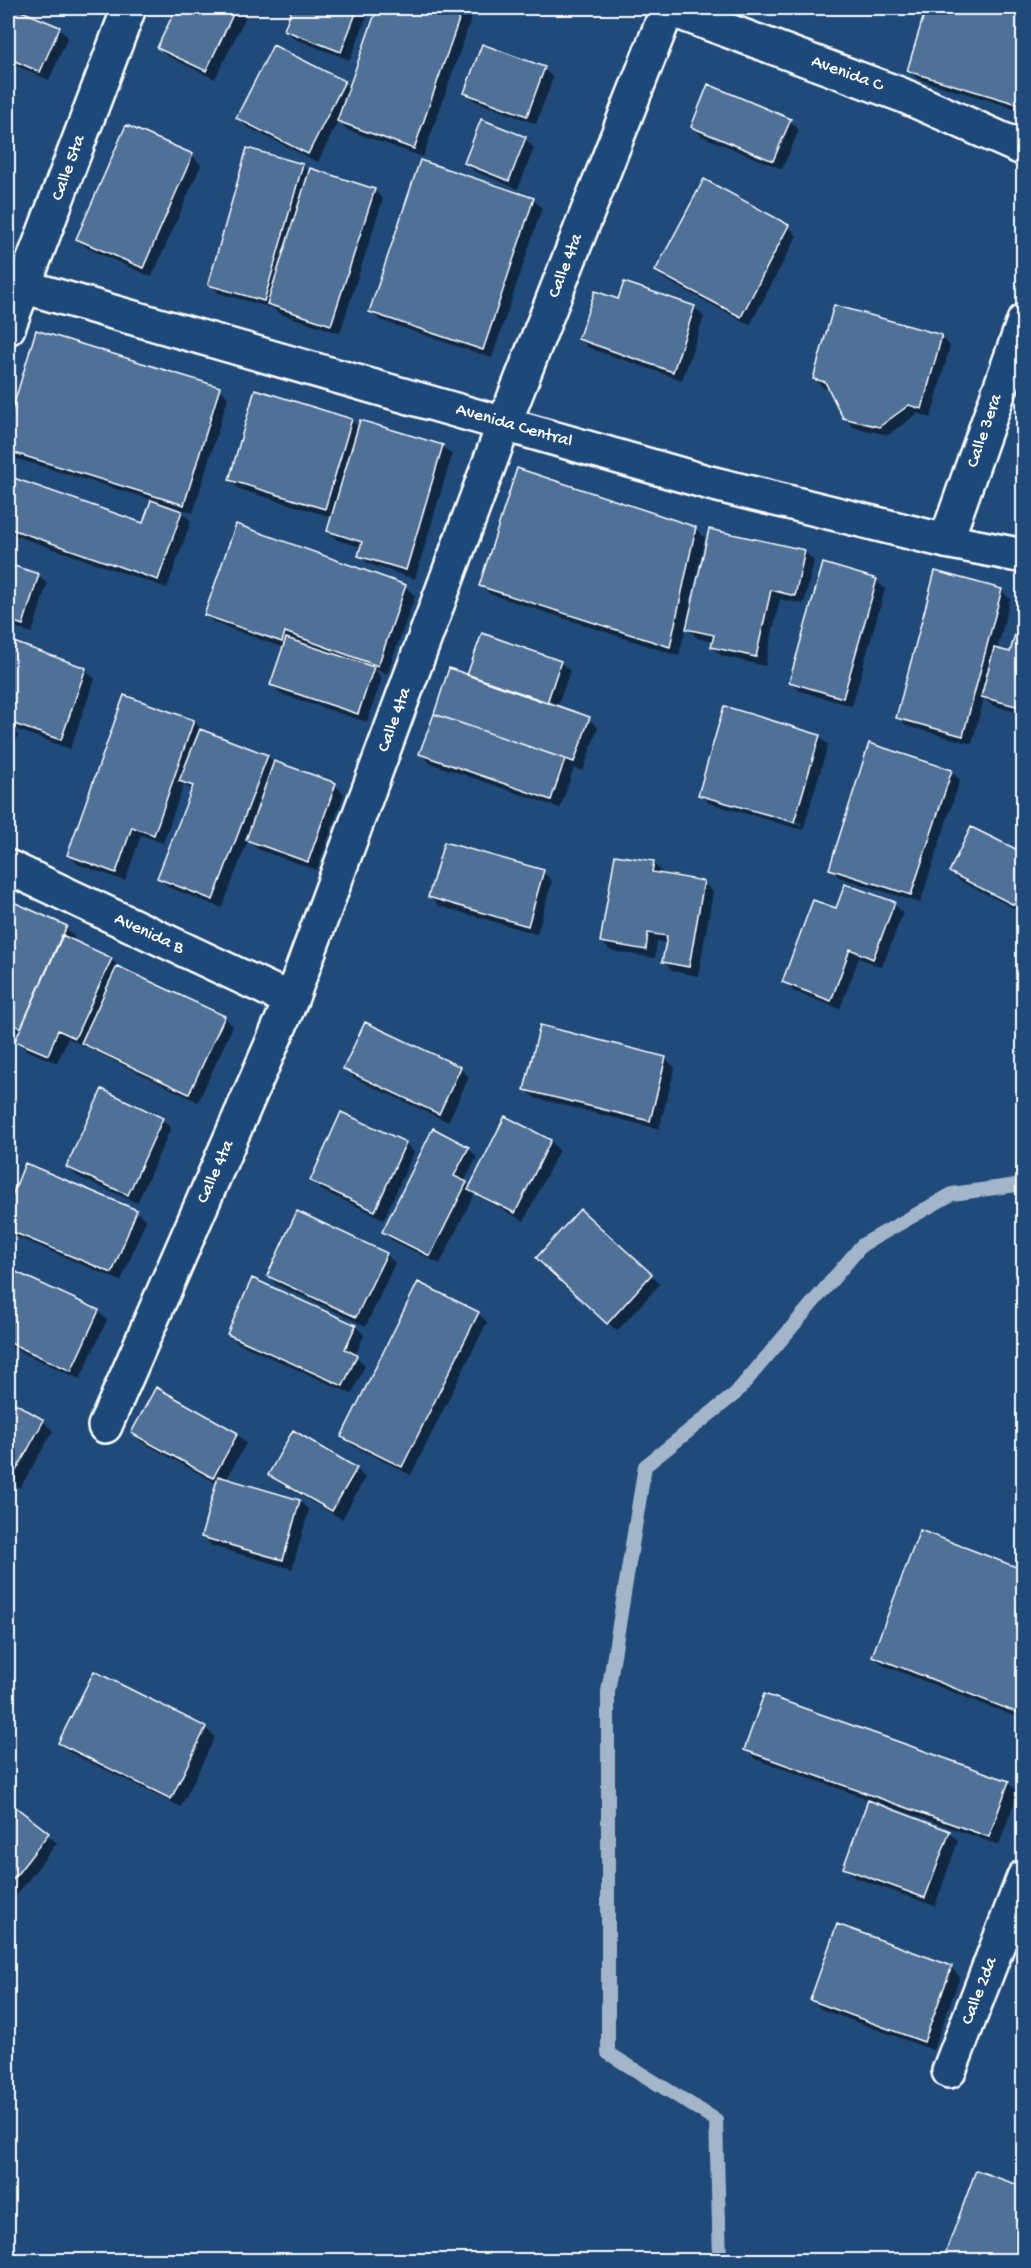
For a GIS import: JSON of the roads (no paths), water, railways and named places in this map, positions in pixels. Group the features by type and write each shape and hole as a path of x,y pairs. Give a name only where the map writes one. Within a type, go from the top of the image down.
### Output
{"street":[{"name":"Calle 5ta","path":"8,328 16,285 129,8"},
{"name":"Avenida C","path":"667,8 902,95 1023,149"},
{"name":"Calle 4ta","path":"105,1426 291,1000 504,424 667,8"},
{"name":"Avenida Central","path":"16,285 710,483 946,541 1023,556"},
{"name":"Calle 3era","path":"946,541 1023,321"},
{"name":"Avenida B","path":"8,867 291,1000"},
{"name":"Calle 2da","path":"949,2071 1023,1877"}],"waterway":[{"path":"720,2260 716,2120 608,2053 608,1692 645,1466 735,1394 862,1245 952,1194 1024,1184"}]}
